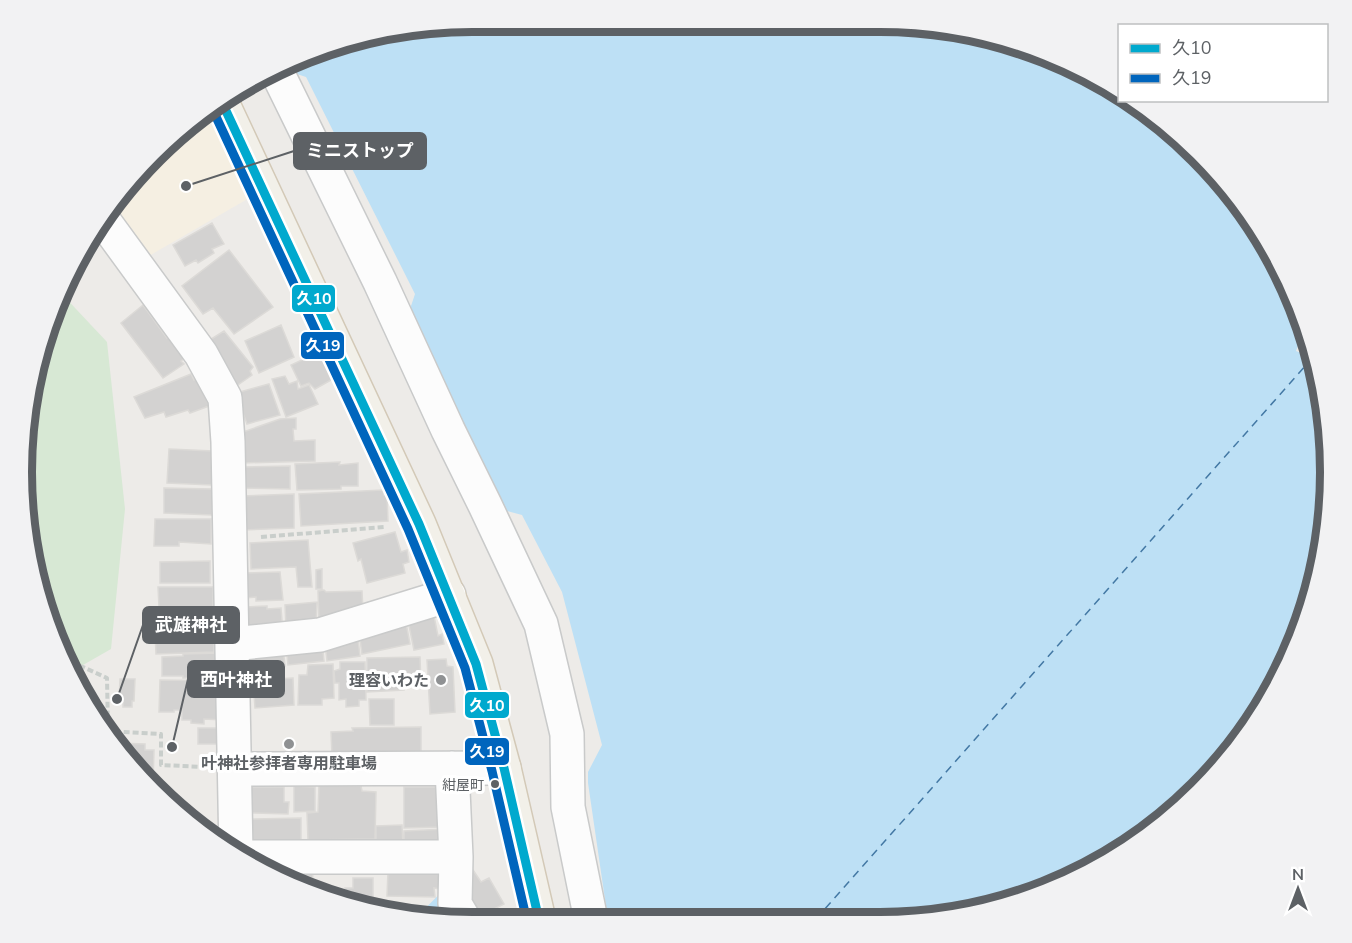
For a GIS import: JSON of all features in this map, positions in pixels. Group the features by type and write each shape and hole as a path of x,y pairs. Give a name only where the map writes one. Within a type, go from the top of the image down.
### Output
{"main road":[{"path":"225,108 419,524 476,664 504,768 537,912"}],"street":[{"path":"279,76 380,282 541,624 567,734 568,807 589,912"},
{"path":"107,225 201,354 225,398 228,442 236,843"},
{"path":"232,644 320,634 449,595"},
{"path":"452,768 456,857 455,904 459,912"},
{"path":"234,769 504,768"},
{"path":"259,857 456,857"}],"path":[{"path":"230,539 419,524"},
{"path":"76,664 107,678 108,719"},
{"path":"117,731 161,734 161,765 234,769"}],"shaded area":[{"path":"212,116 251,197 142,260 115,215 160,160"}],"green space":[{"path":"67,299 107,342 125,509 111,649 78,668 65,640 46,585 35,529 32,500 32,443 35,414 46,358"}],"water":[{"path":"443,32 909,32 966,40 1022,55 1075,77 1125,106 1148,122 1192,160 1230,204 1262,252 1275,277 1301,341 1296,351 1305,354 1306,358 1320,443 1320,500 1317,529 1306,585 1297,613 1262,692 1230,739 1211,762 1192,783 1148,821 1100,853 1049,878 1022,888 966,903 909,911 607,912 588,783 588,772 602,745 562,592 522,515 503,510 408,315 415,294 306,77 289,71 358,46"}],"building":[{"path":"212,223 224,244 212,249 214,253 198,263 196,260 185,266 173,245"},
{"path":"229,250 273,307 234,334 213,308 203,314 182,286"},
{"path":"143,305 185,358 181,361 184,364 163,378 121,323"},
{"path":"281,325 294,357 259,373 245,341"},
{"path":"224,331 253,367 250,371 252,375 235,387 208,341"},
{"path":"321,351 333,379 315,389 309,383 301,386 291,365"},
{"path":"191,374 194,380 198,378 209,406 190,413 188,410 166,417 164,412 145,418 134,397"},
{"path":"285,376 289,384 297,381 298,389 309,385 318,404 286,417 272,379"},
{"path":"269,384 280,415 247,424 236,393"},
{"path":"296,418 296,429 293,429 294,441 315,440 315,461 242,463 243,432 280,419"},
{"path":"169,449 213,451 212,485 167,483"},
{"path":"340,462 339,465 358,463 358,486 341,486 341,489 297,490 295,464"},
{"path":"290,466 290,489 243,488 243,467"},
{"path":"164,488 213,489 212,515 164,513"},
{"path":"383,490 384,495 387,495 388,521 301,526 299,494"},
{"path":"294,494 294,528 242,530 240,496"},
{"path":"155,519 211,519 211,544 179,542 179,546 154,546"},
{"path":"395,532 401,552 407,550 409,562 403,564 405,573 367,583 361,559 358,561 353,543"},
{"path":"308,540 312,587 298,587 296,567 251,569 250,543"},
{"path":"210,561 210,583 160,583 160,562"},
{"path":"322,569 322,589 316,589 316,570"},
{"path":"280,572 283,600 256,601 256,597 246,598 244,573"},
{"path":"158,587 213,587 213,607 159,607"},
{"path":"318,591 326,592 362,591 363,612 319,621"},
{"path":"317,602 316,627 286,628 285,605"},
{"path":"267,606 267,609 281,608 283,633 245,631 245,607"},
{"path":"433,611 438,636 442,634 444,644 414,650 407,616"},
{"path":"405,617 410,644 362,654 359,632"},
{"path":"214,631 214,652 156,654 155,633"},
{"path":"358,639 360,656 327,661 325,643"},
{"path":"322,641 324,661 288,665 286,645"},
{"path":"283,646 285,666 249,669 247,649"},
{"path":"221,653 222,677 162,676 162,657"},
{"path":"420,657 421,685 403,685 404,690 367,692 367,658"},
{"path":"446,659 447,666 453,667 455,712 430,714 427,660"},
{"path":"340,662 365,662 366,700 359,700 359,706 346,707 346,699 339,700 339,683 335,683 334,671 340,669"},
{"path":"333,664 334,698 322,699 322,705 298,705 299,675 307,675 308,665"},
{"path":"293,678 294,705 255,708 253,680"},
{"path":"120,679 135,679 132,707 123,707 123,702 119,702"},
{"path":"160,680 224,681 223,720 204,719 204,724 191,723 191,720 182,720 182,710 159,712"},
{"path":"369,699 394,699 394,725 370,725"},
{"path":"421,727 421,755 332,757 331,732 353,731 352,728"},
{"path":"198,728 217,728 217,744 198,744"},
{"path":"126,743 145,744 145,750 154,750 153,776"},
{"path":"319,785 361,786 362,791 376,792 375,839 308,840 307,813 318,812"},
{"path":"294,786 315,787 315,811 294,812"},
{"path":"245,787 284,787 284,802 289,802 288,814 252,813"},
{"path":"404,787 442,787 443,827 404,828"},
{"path":"301,818 301,849 253,848 252,819"},
{"path":"402,825 403,846 376,846 376,826"},
{"path":"445,829 445,848 404,849 404,831"},
{"path":"438,870 440,889 434,888 435,897 387,896 388,871"},
{"path":"473,870 481,882 489,878 504,904 489,912 472,912 460,877"},
{"path":"313,871 312,882 303,878 290,872"},
{"path":"353,878 373,878 373,900 346,893 345,888 353,888"}],"waterway":[{"path":"430,910 444,896"}],"ferry route":[{"path":"822,912 1307,364"}],"transit line":[{"name":"久10","path":"225,108 419,524 476,664 504,768 537,912"},
{"name":"久19","path":"215,114 408,529 465,668 525,912"}],"place":[{"name":"ミニストップ","path":"186,186"},
{"name":"理容いわた","path":"441,680"},
{"name":"武雄神社","path":"117,699"},
{"name":"叶神社参拝者専用駐車場","path":"289,744"},
{"name":"西叶神社","path":"172,747"},
{"name":"紺屋町","path":"495,784"}]}
